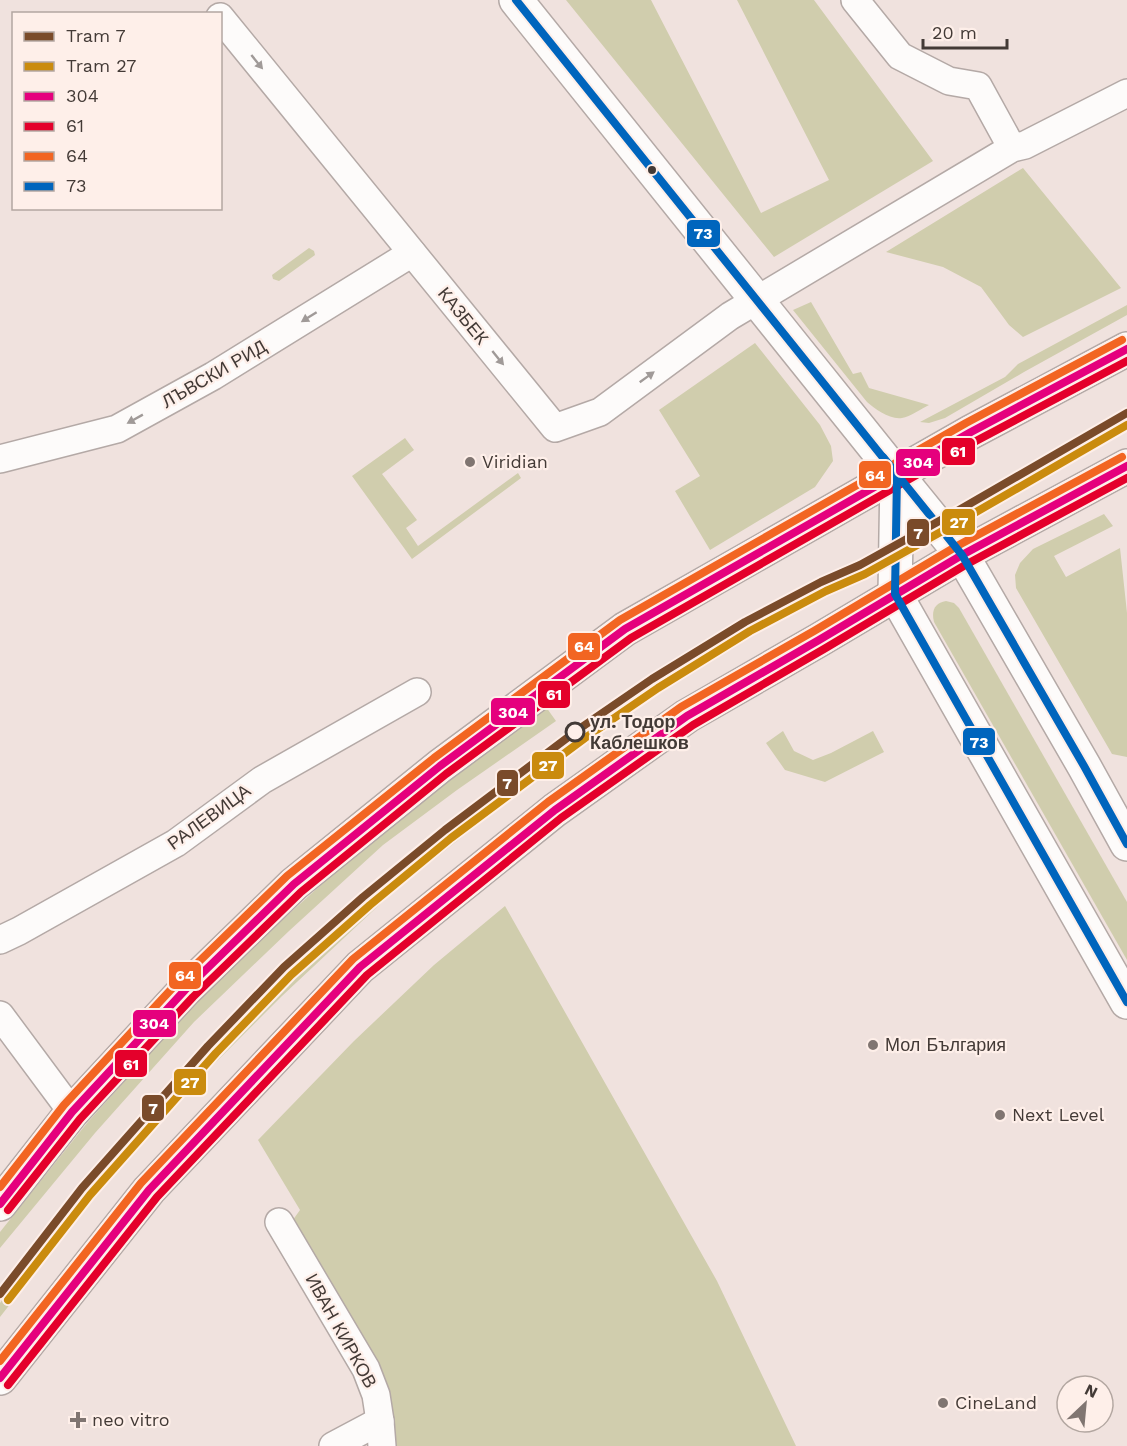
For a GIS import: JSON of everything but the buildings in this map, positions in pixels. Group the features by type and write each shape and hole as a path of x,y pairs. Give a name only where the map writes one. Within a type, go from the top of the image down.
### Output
{"main road":[{"path":"516,0 962,555 1127,844"},
{"path":"0,1204 72,1113 185,990 294,884 440,766 625,629 970,432 1127,348"},
{"path":"0,1378 149,1190 360,967 555,810 687,716 962,555 1127,466"},
{"path":"897,475 895,594 1127,1002"}],"street":[{"name":"КАЗБЕК","path":"207,0 217,12"},
{"path":"855,0 900,56 949,81 978,87 1012,148"},
{"name":"КАЗБЕК","path":"222,19 555,428 600,412 756,299"},
{"path":"756,299 1012,148 1025,145 1127,93"},
{"name":"ЛЪВСКИ РИД","path":"0,459 117,429 213,376 412,253"},
{"name":"РАЛЕВИЦА","path":"0,940 176,843 262,780 417,692"},
{"path":"0,1015 72,1113"},
{"name":"ИВАН КИРКОВ","path":"279,1222 366,1369 376,1395 381,1433"},
{"path":"333,1446 381,1433"}],"shaded area":[{"path":"566,0 651,0 761,213 829,180 737,0 814,0 933,161 774,257"},
{"path":"1023,168 1121,288 1023,337 1009,325 981,287 943,267 886,252"},
{"path":"309,248 314,251 315,255 279,281 273,279 272,275"},
{"path":"811,302 853,374 861,372 869,388 929,405 909,416 897,418 883,413 867,402 793,310"},
{"path":"1127,305 1127,315 945,418 929,423 920,422 1005,377 1018,364"},
{"path":"755,343 820,425 831,446 833,461 815,487 710,550 675,491 700,476 659,410"},
{"path":"405,438 414,450 382,474 417,520 406,528 418,546 518,473 521,478 412,559 352,476"},
{"path":"1104,514 1113,526 1054,556 1066,577 1120,548 1127,613 1127,757 1112,754 1016,588 1015,575 1020,563 1033,549"},
{"path":"946,601 954,603 959,608 1127,902 1127,960 934,622 935,608 939,603"},
{"path":"546,707 556,721 383,845 194,1022 95,1133 0,1248 0,1232 87,1123 186,1013 280,922 374,837 445,780"},
{"path":"783,731 794,751 813,760 873,731 884,752 825,782 785,770 766,743"},
{"path":"522,780 492,813 392,893 282,996 184,1094 98,1192 0,1317 0,1303 64,1221 131,1140 196,1069 275,990 426,853"},
{"path":"505,906 717,1281 796,1446 394,1446 290,1224 300,1210 258,1140 354,1041 434,965"}],"tram line":[{"name":"7","path":"0,1294 82,1188 208,1046 284,967 363,897 445,830 579,729 652,679 745,622 821,582 860,565 1127,413"},
{"name":"27","path":"8,1300 90,1195 216,1053 291,975 451,838 585,738 658,688 750,631 826,591 865,574 1127,425"}],"transit line":[{"name":"73","path":"516,0 897,475 895,594 1127,1002"},
{"name":"64","path":"0,1187 64,1105 178,982 287,876 434,758 620,620 966,423 1122,340"},
{"name":"304","path":"0,1204 72,1112 185,990 294,884 440,766 625,629 971,432 1127,349"},
{"name":"61","path":"8,1210 80,1119 193,997 301,892 446,774 631,638 976,441 1127,361"},
{"name":"73","path":"883,457 962,555 1127,844"},
{"name":"64","path":"0,1361 141,1183 353,959 548,802 681,707 957,546 1122,457"},
{"name":"304","path":"0,1378 149,1190 360,967 555,810 687,716 962,555 1127,466"},
{"name":"61","path":"8,1385 157,1197 367,975 561,818 693,725 967,564 1127,478"}],"place":[{"name":"Viridian","path":"470,462"},
{"name":"ул. Тодор Каблешков","path":"575,732"},
{"name":"Мол България","path":"873,1045"},
{"name":"Next Level","path":"1000,1115"},
{"name":"CineLand","path":"943,1403"},
{"name":"neo vitro","path":"78,1420"}]}
